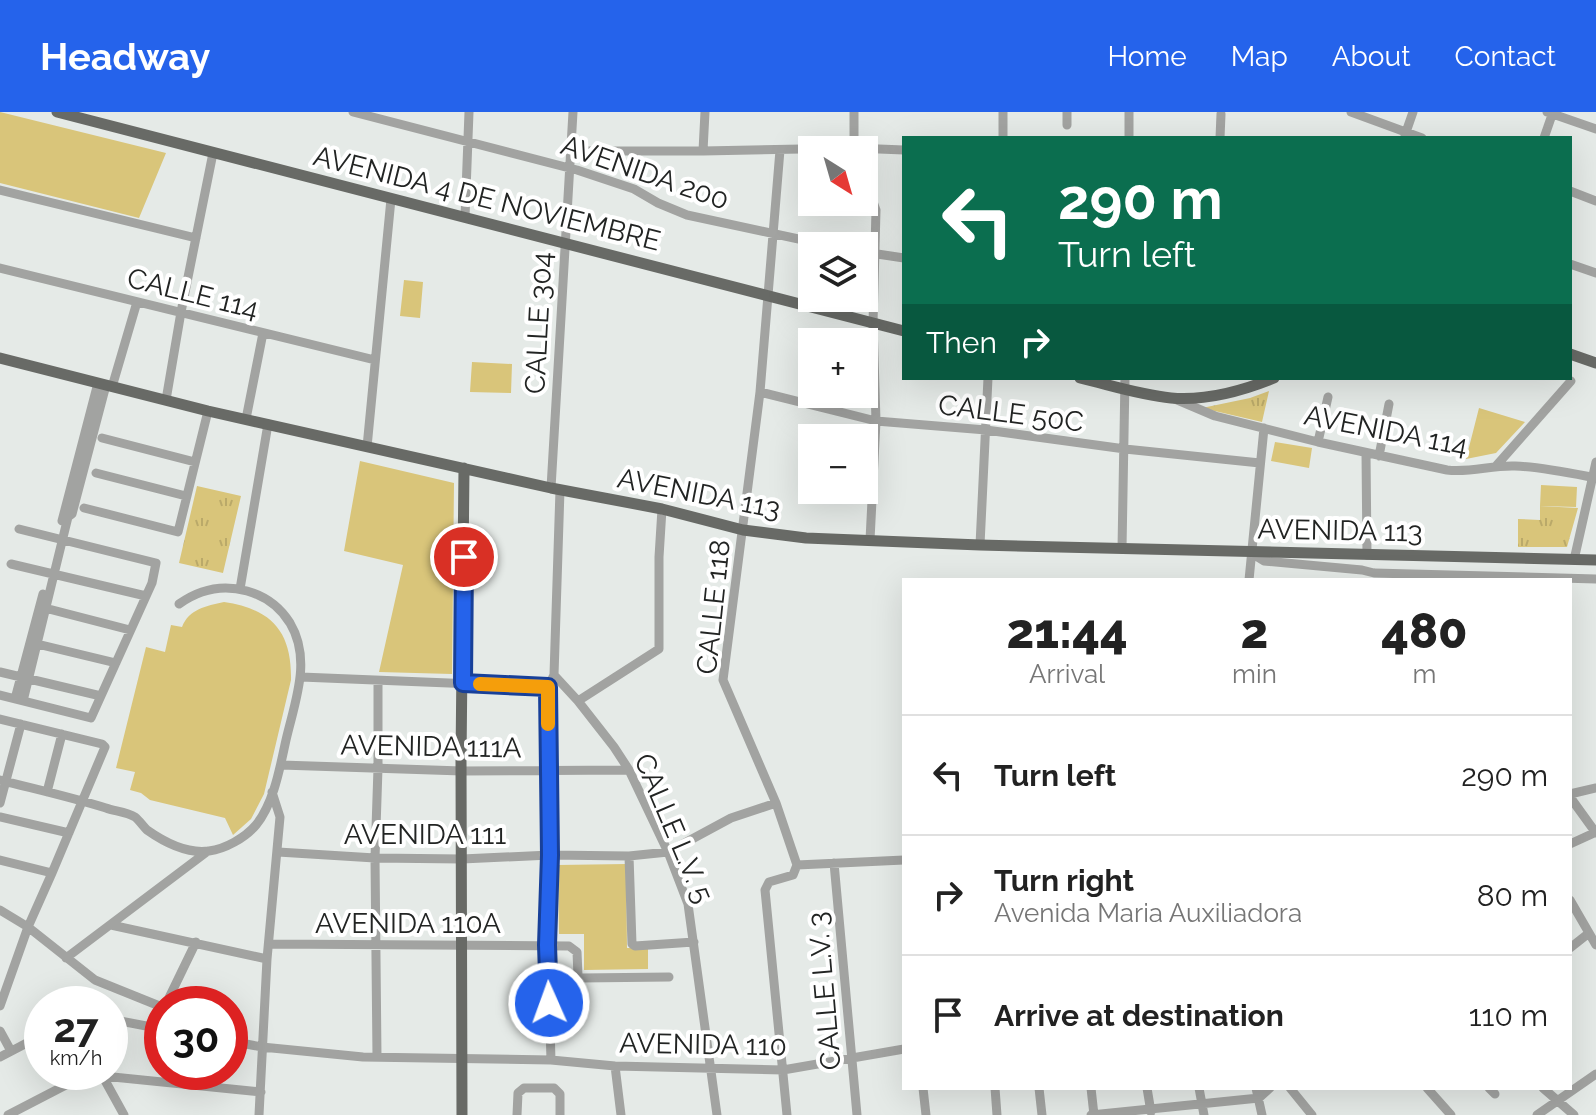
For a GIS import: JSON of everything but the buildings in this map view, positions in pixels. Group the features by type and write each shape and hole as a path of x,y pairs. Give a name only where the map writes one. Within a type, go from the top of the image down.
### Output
{"main road":[{"name":"AVENIDA 4 DE NOVIEMBRE","path":"57,112 902,330"},
{"path":"1572,355 1596,363"},
{"name":"AVENIDA 113","path":"0,358 208,411 367,447 662,509 743,530 806,538 1251,553 1596,560"},
{"path":"1098,380 1125,383 1173,398 1231,392 1268,380"},
{"path":"462,1115 464,468"}],"street":[{"name":"AVENIDA 200","path":"353,112 569,168 634,189 687,215 798,239"},
{"path":"465,217 469,112"},
{"name":"CALLE 304","path":"554,675 556,489 573,112"},
{"path":"703,151 705,112"},
{"path":"854,112 854,136"},
{"path":"1003,112 1003,136"},
{"path":"1067,112 1067,125"},
{"path":"1129,112 1129,136"},
{"path":"1351,112 1405,135 1413,112"},
{"path":"1545,136 1551,113 1596,129"},
{"path":"1220,136 1221,114"},
{"path":"878,149 902,150"},
{"name":"CALLE 118","path":"780,150 760,392 723,680 776,803 797,865"},
{"path":"570,151 798,150"},
{"path":"166,400 213,153"},
{"path":"0,190 196,238"},
{"path":"1572,192 1596,201"},
{"path":"367,447 391,199"},
{"path":"878,254 902,258"},
{"path":"1572,265 1596,273"},
{"name":"CALLE 114","path":"0,268 375,360"},
{"path":"19,700 60,539 72,514 78,477 93,436 105,385 137,302"},
{"path":"870,540 876,421 873,312"},
{"path":"246,419 263,333"},
{"path":"980,545 988,380"},
{"path":"1496,466 1571,381"},
{"path":"1122,549 1125,383"},
{"name":"CALLE 50C","path":"760,392 876,421 986,430 1260,463"},
{"path":"1318,442 1328,397"},
{"name":"AVENIDA 114","path":"1173,398 1215,416 1379,456 1460,472 1517,466 1594,478"},
{"path":"1379,456 1389,404"},
{"path":"84,508 178,532 208,411"},
{"path":"240,589 268,424"},
{"path":"1249,578 1264,428"},
{"path":"93,436 195,462"},
{"path":"1366,453 1367,555"},
{"path":"1574,560 1596,462"},
{"path":"96,473 186,496"},
{"path":"578,701 659,649 662,509"},
{"path":"0,695 91,718 152,583 156,563 19,529"},
{"path":"1251,553 1264,561 1362,570 1374,576 1453,578"},
{"path":"11,564 146,596"},
{"path":"1572,579 1596,579"},
{"path":"3,781 135,817 149,831 172,845 196,851 225,847 251,830 263,815 281,765 301,677 298,639 289,620 275,605 240,589 207,589 179,604"},
{"path":"43,608 130,630"},
{"path":"34,643 116,663"},
{"path":"0,672 101,696"},
{"path":"551,1060 547,945 550,855 548,687 554,675"},
{"name":"CALLE L.V. 5","path":"554,675 578,701 629,770 668,852 688,904 717,1115"},
{"path":"301,677 548,687"},
{"path":"377,1057 375,858 378,681"},
{"path":"0,719 105,747 28,927 0,1006"},
{"path":"0,803 3,781 21,724"},
{"path":"47,792 62,734"},
{"name":"AVENIDA 111A","path":"281,765 462,771 629,770"},
{"path":"1572,795 1596,788"},
{"path":"259,1115 267,959 280,817 272,792"},
{"path":"1572,799 1596,832 1572,843"},
{"path":"668,852 731,818 776,803"},
{"path":"0,817 69,833"},
{"path":"66,958 208,851"},
{"name":"AVENIDA 111","path":"278,852 462,859 550,855 629,856 668,852"},
{"path":"629,856 632,944 694,942"},
{"path":"0,860 52,873"},
{"path":"787,1115 765,890 769,882 793,875 797,865 902,860"},
{"name":"CALLE L.V. 3","path":"834,863 857,1115"},
{"path":"1572,903 1596,945"},
{"path":"0,910 28,927 95,980 144,998"},
{"path":"111,925 267,959"},
{"path":"1572,946 1589,933"},
{"path":"174,986 196,942"},
{"name":"AVENIDA 110A","path":"269,944 547,945"},
{"path":"547,945 573,948 577,952 578,976 581,978 669,977"},
{"path":"0,1031 11,1051"},
{"path":"248,1041 262,1047"},
{"path":"0,1057 24,1044"},
{"path":"248,1044 262,1047"},
{"name":"AVENIDA 110","path":"262,1047 377,1057 551,1060 615,1066 783,1070 902,1049"},
{"path":"615,1066 621,1115"},
{"path":"1537,1115 1596,1074"},
{"path":"128,1077 261,1092"},
{"path":"517,1115 520,1090 554,1088 560,1094 560,1115"},
{"path":"8,1115 56,1090"},
{"path":"111,1090 124,1115"},
{"path":"923,1090 926,1115"},
{"path":"995,1090 997,1115"},
{"path":"1039,1090 1042,1115"},
{"path":"1091,1090 1093,1115 1203,1110 1257,1093 1262,1115"},
{"path":"1147,1090 1151,1112"},
{"path":"1199,1090 1203,1110"},
{"path":"1292,1090 1312,1115"},
{"path":"1429,1090 1451,1115"},
{"path":"1545,1090 1574,1115"}],"green space":[{"path":"0,112 166,153 139,218 0,183"},
{"path":"404,280 423,282 420,318 400,316"},
{"path":"472,362 512,364 511,393 470,392"},
{"path":"1269,391 1262,422 1202,408 1250,398"},
{"path":"1479,408 1525,422 1496,453 1466,459"},
{"path":"1275,442 1312,448 1309,468 1271,461"},
{"path":"360,461 454,483 452,674 379,672 403,565 344,551"},
{"path":"1541,485 1577,487 1576,507 1540,506"},
{"path":"197,486 241,496 223,573 179,563"},
{"path":"1540,506 1578,508 1567,547 1518,547 1518,519 1540,520"},
{"path":"224,602 255,610 276,626 288,649 291,680 264,794 251,819 233,835 225,818 150,800 130,790 135,772 116,768 146,647 165,652 171,625 182,627 194,612"},
{"path":"626,864 627,948 648,948 648,969 584,970 584,934 559,934 558,865"}],"slow traffic":[{"path":"480,684 548,687 548,724"}],"route":[{"path":"464,557 463,683 548,687 549,1003"}]}
